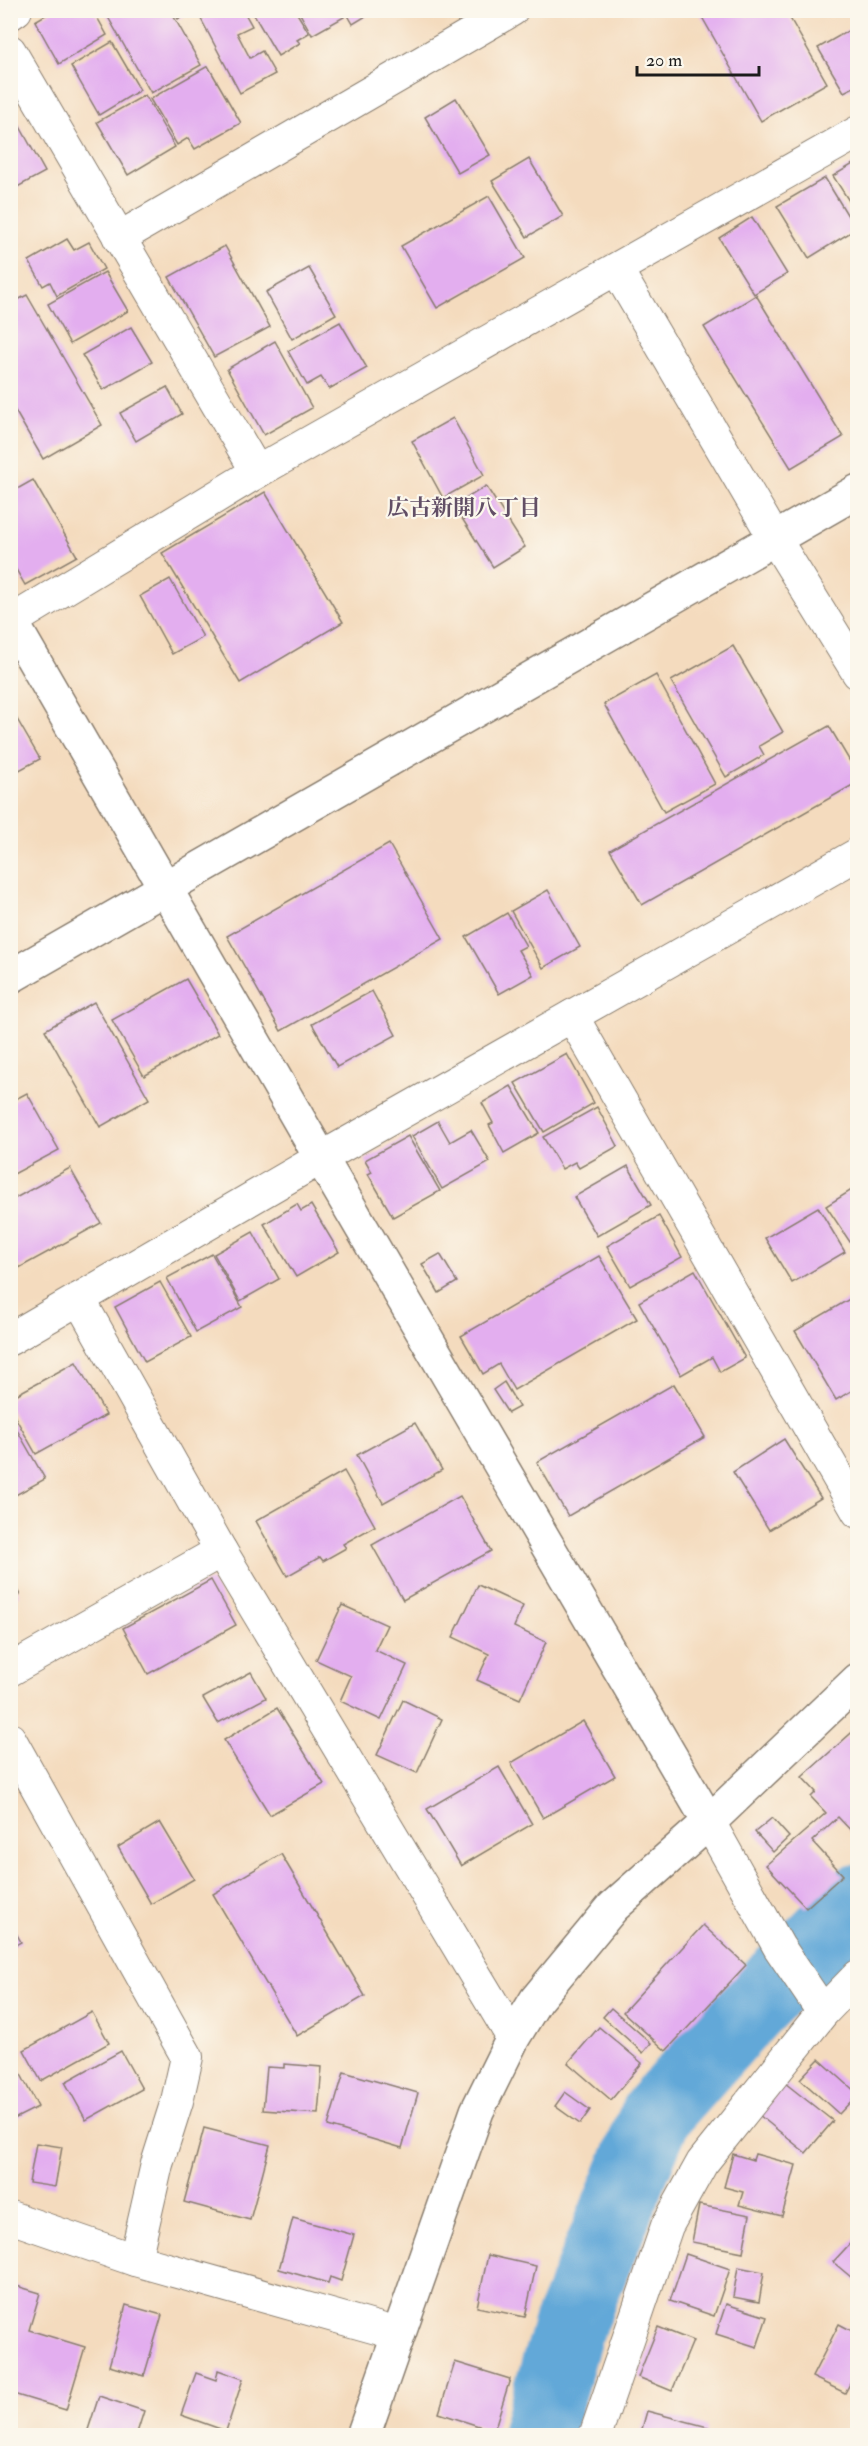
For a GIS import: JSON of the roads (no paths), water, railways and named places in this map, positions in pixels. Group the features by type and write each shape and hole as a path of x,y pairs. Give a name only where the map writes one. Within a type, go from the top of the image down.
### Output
{"street":[{"path":"10,14 16,10"},
{"path":"119,238 512,10"},
{"path":"10,51 257,472"},
{"path":"823,2012 779,1947 709,1822 321,1158 11,621 257,472 858,132"},
{"path":"617,270 775,538 858,673"},
{"path":"10,977 858,491"},
{"path":"10,1339 321,1158 858,854"},
{"path":"572,1016 858,1512"},
{"path":"78,1299 221,1551 513,2038"},
{"path":"10,1670 221,1551"},
{"path":"363,2436 477,2111 513,2038 536,2000 613,1907 709,1822 858,1680"},
{"path":"10,1739 187,2056 177,2101 157,2164 135,2260"},
{"path":"595,2436 667,2226 702,2163 823,2012 858,1976"},
{"path":"10,2217 135,2260 398,2334"}],"waterway":[{"path":"537,2436 568,2328 656,2114 748,2011 858,1900"}],"district":[{"name":"広古新開八丁目","path":"464,507"}]}
